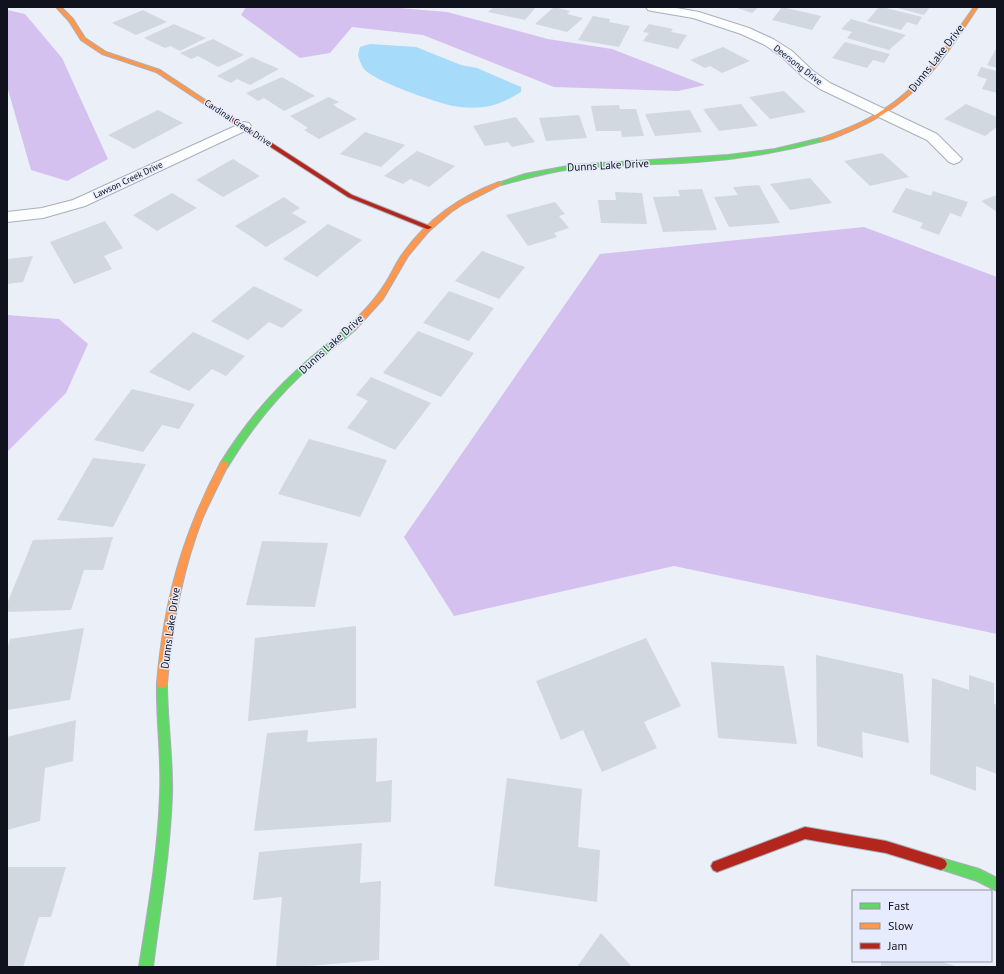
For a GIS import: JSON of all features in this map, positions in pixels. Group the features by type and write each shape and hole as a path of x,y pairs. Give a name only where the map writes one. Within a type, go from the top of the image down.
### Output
{"street":[{"name":"Cardinal Creek Drive","path":"58,7 71,20 83,39 93,46 104,52 158,71 350,196 429,227"},
{"name":"Deersong Drive","path":"652,7 695,15 745,31 769,42 787,54 808,74 825,86 883,112 932,137 954,159"},
{"name":"Dunns Lake Drive","path":"146,967 158,878 166,792 162,690 166,639 180,567 204,502 234,448 267,405 299,373 358,322 386,290 410,248 429,227 451,207 465,199 486,188 523,175 560,168 704,160 743,156 799,146 837,136 863,124 906,97 919,84 976,7"},
{"name":"Lawson Creek Drive","path":"7,217 43,213 79,203 244,126"},
{"path":"717,866 805,832 886,846 979,875 997,885"}],"shaded area":[{"path":"246,7 387,7 447,12 548,39 612,49 705,85 678,91 554,87 423,35 352,27 330,53 300,58 241,15"},
{"path":"7,10 25,14 62,58 108,159 67,181 31,170 7,86"},
{"path":"864,227 997,277 997,634 674,566 454,616 404,537 600,254"},
{"path":"7,315 59,319 88,344 66,393 7,452"}],"water":[{"path":"370,44 416,47 461,65 477,68 521,87 521,92 494,105 484,107 462,107 434,101 392,85 370,74 364,69 358,55 360,47"}],"building":[{"path":"494,7 536,7 525,20 488,12"},
{"path":"554,7 570,11 567,14 583,18 567,32 535,24"},
{"path":"734,7 759,7 752,13"},
{"path":"782,7 821,16 812,30 772,20"},
{"path":"879,7 922,17 917,25 907,22 901,30 867,21"},
{"path":"894,7 930,7 924,15"},
{"path":"143,10 167,22 136,35 112,23"},
{"path":"593,16 610,19 609,22 630,26 619,47 578,40"},
{"path":"851,19 906,35 889,50 847,38 852,32 841,29"},
{"path":"174,24 206,38 180,51 170,46 165,48 144,38"},
{"path":"649,24 673,29 671,32 687,35 678,49 643,41 649,33 643,32"},
{"path":"213,39 244,55 218,67 198,56 191,59 180,53"},
{"path":"845,42 890,54 884,63 873,60 867,68 832,58"},
{"path":"723,47 750,61 722,73 710,66 705,68 690,60"},
{"path":"997,47 997,68 987,65"},
{"path":"252,57 279,69 250,85 237,79 231,83 217,76"},
{"path":"981,67 997,71 997,93 982,89 987,79 977,76"},
{"path":"282,77 315,96 284,111 264,98 258,101 246,93"},
{"path":"784,91 806,112 770,119 749,97"},
{"path":"329,97 339,102 333,105 357,119 319,139 304,130 308,128 290,116"},
{"path":"741,104 758,126 719,131 703,109"},
{"path":"966,104 997,117 997,127 985,136 944,119"},
{"path":"619,105 620,109 636,109 644,136 622,137 621,131 596,131 591,106"},
{"path":"158,110 183,123 134,149 108,135"},
{"path":"690,110 702,132 655,136 645,114"},
{"path":"579,115 587,138 546,141 539,118"},
{"path":"516,117 535,142 512,147 508,142 485,146 473,126"},
{"path":"365,132 405,145 381,167 340,154"},
{"path":"417,151 455,166 429,187 410,179 403,184 384,176"},
{"path":"882,153 909,177 870,186 844,161"},
{"path":"233,159 260,176 223,197 196,180"},
{"path":"810,178 832,203 790,210 770,184"},
{"path":"759,185 780,223 729,227 714,197 738,195 733,187"},
{"path":"906,188 931,196 933,191 968,202 961,217 950,213 939,235 920,228 923,223 892,212"},
{"path":"702,189 717,230 663,232 653,197 680,196 678,190"},
{"path":"615,192 642,193 647,224 601,223 598,200 616,200"},
{"path":"172,193 197,208 157,231 133,215"},
{"path":"997,195 997,212 981,201"},
{"path":"284,197 300,208 292,213 307,222 266,247 235,226"},
{"path":"555,202 565,214 559,216 569,228 554,233 557,237 528,246 506,215"},
{"path":"105,221 123,248 104,256 112,269 74,284 50,242"},
{"path":"328,224 362,240 317,277 283,259"},
{"path":"482,251 525,267 499,299 455,281"},
{"path":"33,256 23,282 7,284 7,259"},
{"path":"254,286 303,310 282,328 269,322 248,340 211,321"},
{"path":"449,291 494,308 469,341 423,323"},
{"path":"418,331 474,353 441,397 383,373"},
{"path":"193,332 245,356 226,376 212,369 189,391 149,372"},
{"path":"371,377 431,403 395,450 347,428 368,401 356,395"},
{"path":"132,389 195,404 179,429 162,425 143,452 94,440"},
{"path":"309,439 387,460 360,517 278,494"},
{"path":"93,458 146,464 113,527 57,520"},
{"path":"113,537 103,570 84,570 71,610 7,612 7,604 33,540"},
{"path":"262,541 328,543 315,607 246,605"},
{"path":"356,626 356,708 248,721 255,638"},
{"path":"84,628 70,700 7,710 7,650 10,639"},
{"path":"646,638 681,706 644,722 657,748 602,772 583,730 561,740 536,681"},
{"path":"816,655 903,674 909,743 862,732 863,758 817,746"},
{"path":"711,662 784,666 797,744 718,738"},
{"path":"969,675 994,683 994,704 997,705 997,774 976,766 976,791 930,774 932,678 969,690"},
{"path":"76,720 73,761 45,768 40,821 7,830 7,737"},
{"path":"308,730 307,742 377,738 376,782 392,780 391,822 254,831 267,733"},
{"path":"507,778 582,789 578,847 600,850 597,902 494,886"},
{"path":"362,843 360,883 381,881 379,960 296,967 276,967 282,897 253,900 259,852"},
{"path":"7,867 66,867 51,917 39,917 23,967 7,967"},
{"path":"601,933 632,967 577,967"},
{"path":"881,962 943,962 958,967 881,967"}],"traffic: fast":[{"path":"501,183 525,176 573,167 728,157 759,153 821,140"},
{"path":"224,465 249,427 278,392 306,366 352,328"},
{"path":"146,967 165,816 166,766 162,711 162,683"},
{"path":"941,864 979,875 997,885"}],"traffic: slow":[{"path":"58,7 71,20 83,39 104,53 158,71 231,119"},
{"path":"821,140 853,128 884,112 903,98 933,67 976,7"},
{"path":"352,328 380,297 415,242 437,220 461,202 487,188 501,183"},
{"path":"162,683 168,626 180,571 199,517 224,465"}],"traffic: jam":[{"path":"231,119 350,196 429,227"},
{"path":"717,866 805,833 886,847 941,864"}]}
